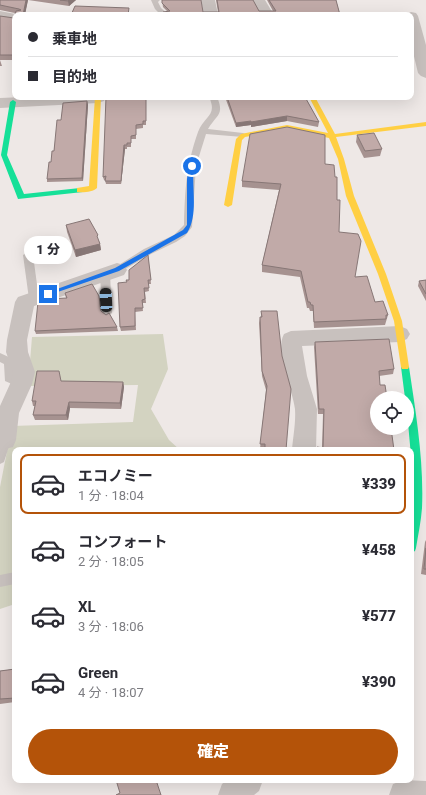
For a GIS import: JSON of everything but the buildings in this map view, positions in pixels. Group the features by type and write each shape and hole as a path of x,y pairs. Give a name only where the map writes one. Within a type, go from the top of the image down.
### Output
{"street":[{"path":"208,0 210,12"},
{"path":"258,0 265,12"},
{"path":"0,15 12,17"},
{"path":"414,26 426,73"},
{"path":"26,100 6,102 4,155 21,198 93,188 98,100"},
{"path":"314,100 332,136 341,158 350,196 382,274 398,321 412,413 416,460 417,509 414,528"},
{"path":"228,205 239,139 243,135 287,127 332,136 426,124"},
{"path":"3,450 8,413 21,384 24,372 17,352 17,340 25,302 111,272"},
{"path":"304,447 306,409 296,376 291,339 400,334"},
{"path":"233,795 245,783"},
{"path":"404,795 424,795"}],"lane":[{"path":"157,0 154,1 163,12"},
{"path":"107,313 111,272 185,232 189,225 190,179 192,166 203,131 217,113 218,106 215,100"},
{"path":"203,131 243,135"},
{"path":"28,255 34,299"},
{"path":"0,357 9,362 9,378 21,384"},
{"path":"0,581 12,579"}],"green space":[{"path":"163,334 168,369 151,409 169,440 177,447 12,447 12,605 0,609 0,487 12,426 133,422 138,385 28,386 32,337"}],"traffic: fast":[{"path":"13,102 4,155 21,197 80,190"},
{"path":"405,367 417,473 417,508 414,529"}],"traffic: slow":[{"path":"80,190 93,188 98,100"},
{"path":"314,100 330,130 341,159 350,196 382,274 398,321 405,367"},
{"path":"228,205 239,139 243,135 287,127 332,136 426,124"}],"route":[{"path":"48,294 117,270 153,248 185,232 189,225 191,214 190,179 192,166"}]}
